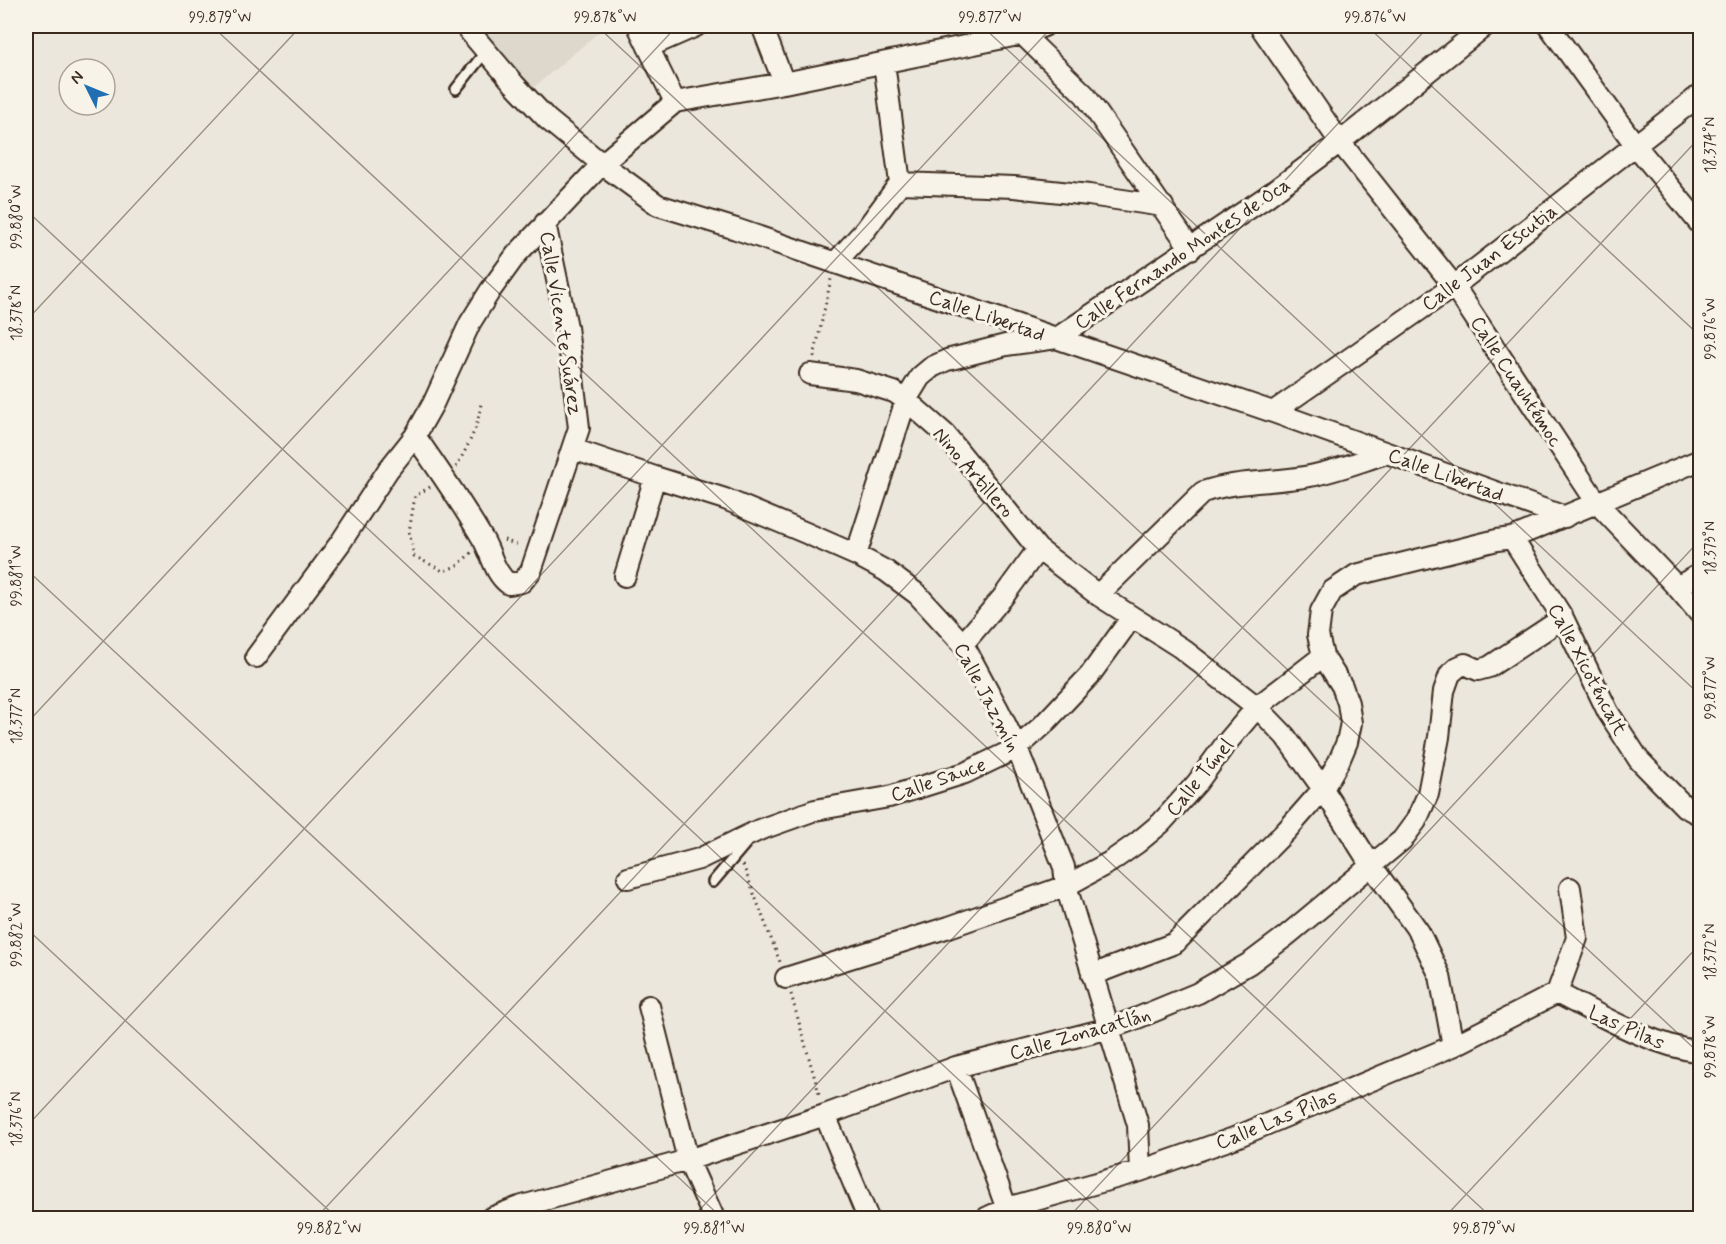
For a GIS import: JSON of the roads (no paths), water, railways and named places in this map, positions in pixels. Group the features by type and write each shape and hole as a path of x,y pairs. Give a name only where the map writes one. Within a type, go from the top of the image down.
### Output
{"street":[{"name":"Calle Libertad","path":"465,26 547,119 602,164 658,205 736,229 1273,412 1565,517"},
{"path":"638,26 675,102 884,63 1018,30 1044,26"},
{"path":"648,47 696,26"},
{"path":"762,26 784,83"},
{"name":"Calle Cuauhtémoc","path":"1260,26 1340,142 1454,286 1597,503 1701,614"},
{"name":"Calle Fernando Montes de Oca","path":"856,555 906,400 920,377 932,367 947,360 1006,345 1057,338 1266,197 1340,142 1485,26"},
{"path":"1549,26 1636,146 1701,224"},
{"path":"1018,30 1085,95 1191,249"},
{"path":"835,263 866,229 900,183 884,63"},
{"name":"Calle Juan Escutia","path":"1273,412 1454,286 1701,95"},
{"name":"Calle Vicente Suárez","path":"415,436 484,542 501,579 509,584 522,582 531,571 579,428 567,327 548,219 602,164 675,102"},
{"path":"900,183 1014,188 1089,195 1163,206"},
{"path":"256,657 341,542 388,470 415,436 433,404 471,323 490,291 516,255 548,219"},
{"name":"Nino Artillero","path":"810,374 856,380 894,392 906,400 945,434 1038,549 1098,595 1180,648 1257,707 1285,736 1323,789 1371,865 1419,932 1440,976 1453,1046"},
{"name":"Calle Jazmín","path":"573,449 725,499 856,555 886,571 917,594 963,644 1017,748 1064,867 1066,886 1138,1125 1140,1171"},
{"path":"1098,595 1203,492 1218,487 1311,476 1387,453"},
{"path":"1092,975 1175,943 1287,830 1323,789 1339,761 1352,723 1342,686 1323,657 1318,635 1321,610 1332,591 1356,575 1512,538 1701,460"},
{"path":"625,576 655,477"},
{"name":"Calle Xicoténcalt","path":"1512,538 1563,618 1608,712 1639,760 1685,807 1701,815"},
{"path":"963,644 1003,597 1038,549"},
{"path":"1677,587 1701,574"},
{"name":"Calle Sauce","path":"628,878 699,859 759,830 815,810 889,797 965,774 1017,748 1042,726 1090,675 1132,617"},
{"name":"Calle Zonacatlán","path":"491,1218 530,1204 688,1160 825,1115 956,1067 1110,1028 1198,993 1250,963 1402,840 1416,821 1428,794 1439,737 1444,691 1450,674 1466,664 1478,670 1489,667 1563,618"},
{"name":"Calle Túnel","path":"786,978 949,927 1066,886 1110,862 1161,823 1197,783 1257,707 1323,657"},
{"path":"1557,993 1577,938 1570,888"},
{"name":"Calle Las Pilas","path":"986,1218 1009,1213 1140,1171 1234,1138 1453,1046 1557,993"},
{"name":"Las Pilas","path":"1557,993 1651,1040 1701,1052"},
{"path":"649,1006 688,1160 714,1218"},
{"path":"956,1067 1009,1213"},
{"path":"825,1115 868,1218"}],"lane":[{"path":"456,89 487,51"},
{"path":"713,882 759,830"}]}
